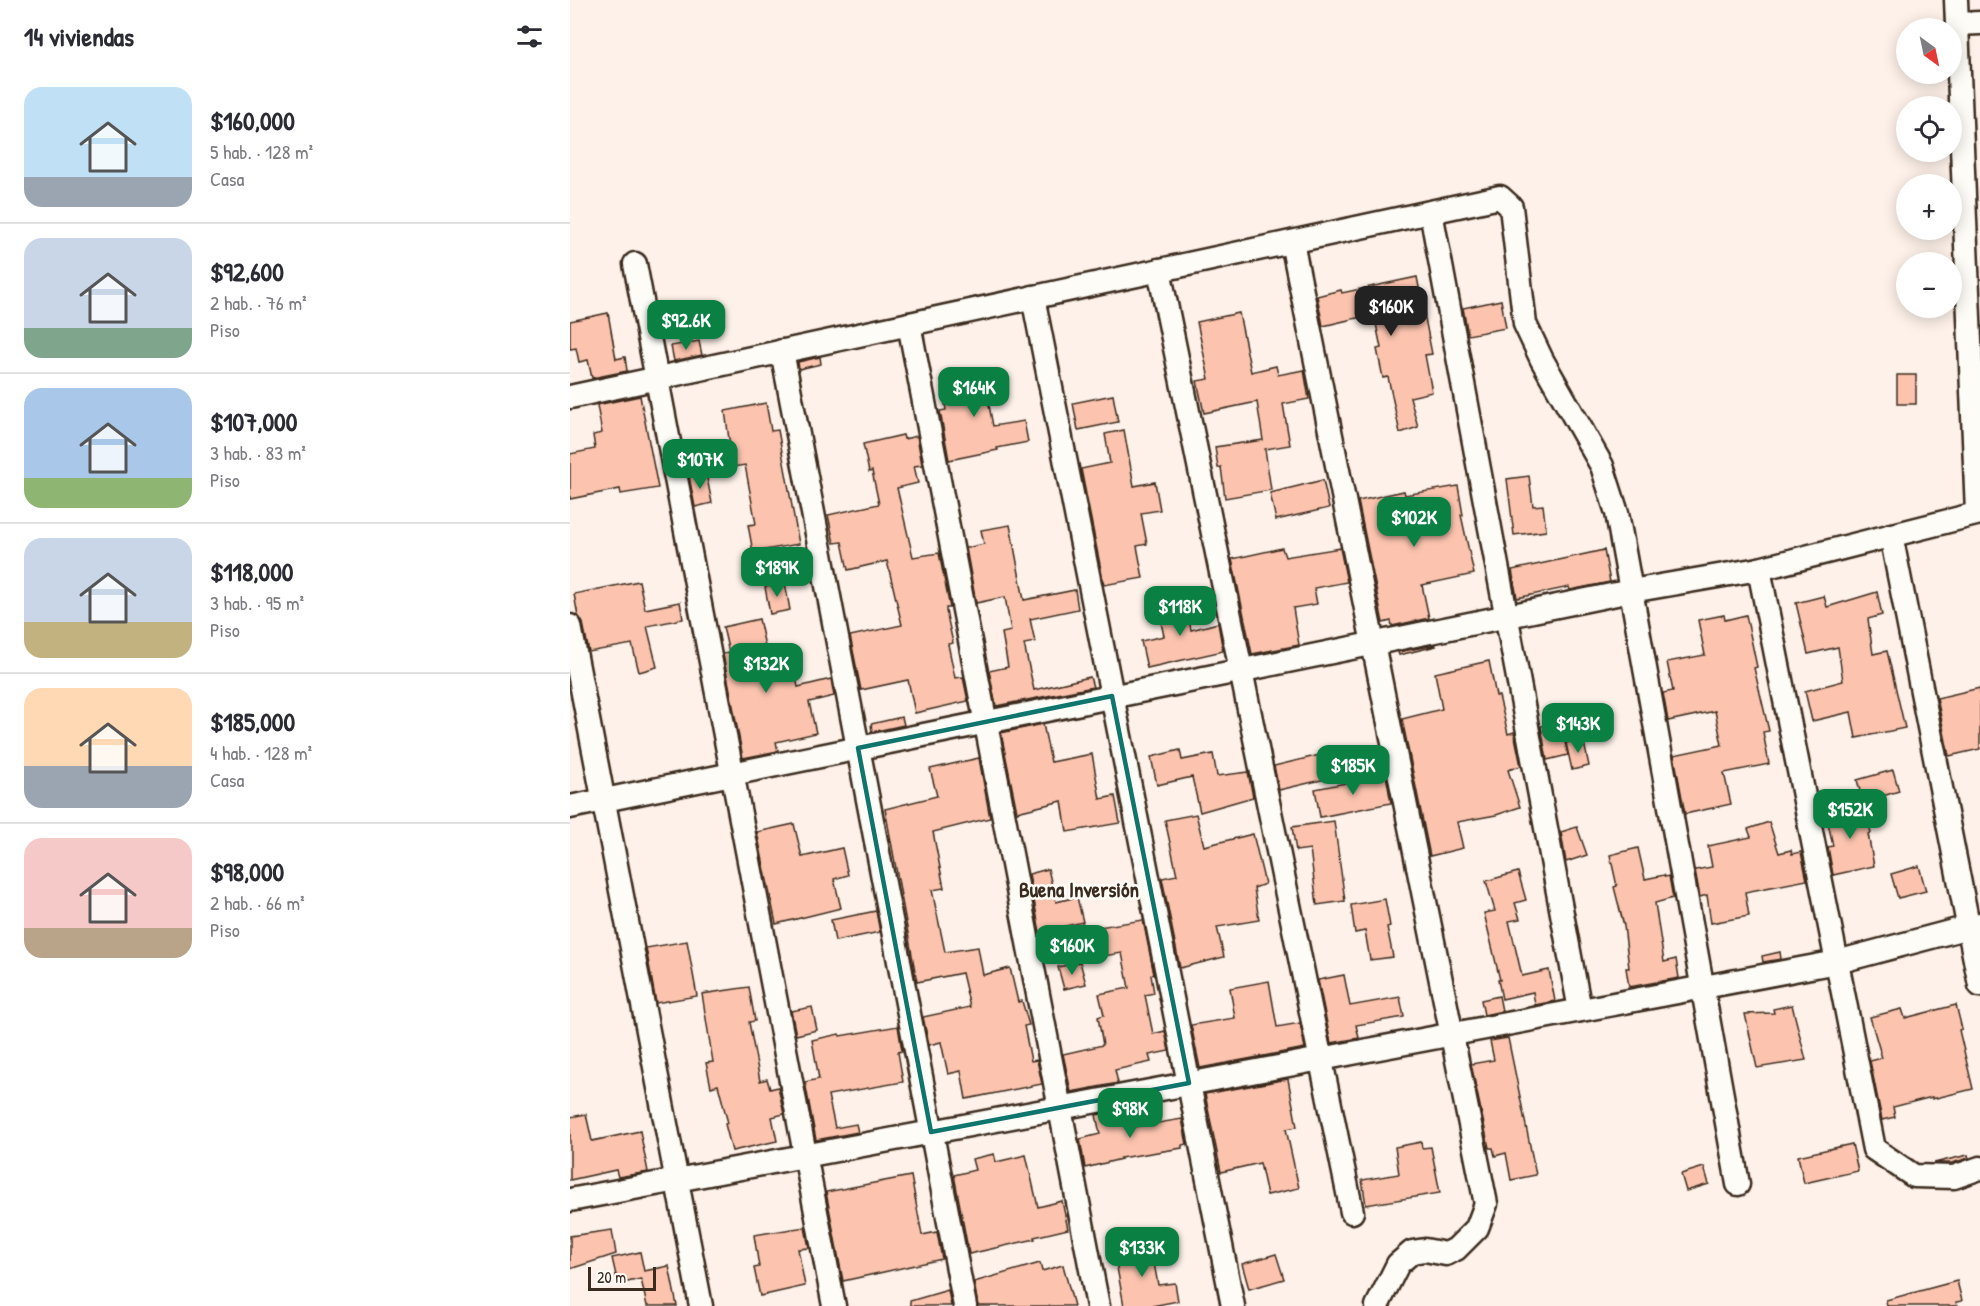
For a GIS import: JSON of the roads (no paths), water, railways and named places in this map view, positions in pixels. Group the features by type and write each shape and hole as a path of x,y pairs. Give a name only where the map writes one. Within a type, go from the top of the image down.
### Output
{"street":[{"path":"1956,0 1957,18"},
{"path":"1962,24 1980,23"},
{"path":"570,807 1506,616 1759,569 1979,513 1960,84"},
{"path":"570,397 1500,197 1511,207 1525,324 1542,360 1602,466 1617,513 1738,1184"},
{"path":"1431,212 1580,1010"},
{"path":"1292,242 1486,1204 1477,1228 1456,1249 1446,1254 1425,1250 1412,1252 1398,1264 1377,1306"},
{"path":"635,264 834,1306"},
{"path":"1159,270 1352,1212"},
{"path":"1033,297 1233,1306"},
{"path":"909,324 1098,1306"},
{"path":"782,351 965,1306"},
{"path":"1891,535 1974,926 1980,985"},
{"path":"1759,569 1874,1149 1914,1176 1954,1177 1980,1167"},
{"path":"570,626 701,1306"},
{"path":"570,1200 1837,962 1974,926"}],"district":[{"name":"Buena Inversión","path":"1079,890"}]}
